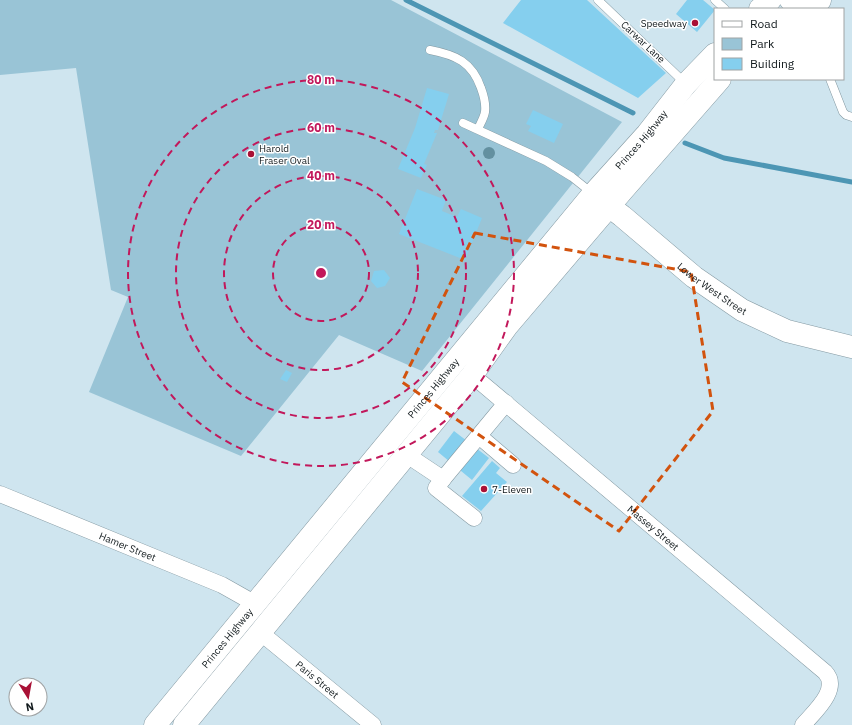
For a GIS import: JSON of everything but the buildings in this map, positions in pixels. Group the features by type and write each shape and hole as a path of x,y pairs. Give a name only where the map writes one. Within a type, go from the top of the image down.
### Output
{"main road":[{"path":"761,8 770,0"},
{"path":"804,8 820,0"},
{"name":"Princes Highway","path":"184,725 472,375 601,200 647,134 686,84 714,55"},
{"name":"Princes Highway","path":"155,725 254,603 601,200 719,80"},
{"name":"Lower West Street","path":"601,200 694,277 742,310 787,332 852,347"}],"street":[{"path":"787,0 793,8"},
{"name":"Massey Street","path":"472,375 820,667 831,682 829,691 803,725"},
{"path":"474,518 436,488 506,403"},
{"path":"479,436 512,464"},
{"path":"407,455 443,479"},
{"name":"Hamer Street","path":"0,494 222,585 254,603"},
{"name":"Paris Street","path":"261,633 373,725"}],"lane":[{"name":"Carwar Lane","path":"598,0 686,84"},
{"path":"715,0 725,8"},
{"path":"430,50 448,53 464,61 473,71 479,82 484,98 485,113 478,130"},
{"path":"830,80 843,112 852,117"},
{"path":"463,123 546,161 572,177 601,200"}],"highlighted area":[{"path":"475,233 691,272 713,411 619,531 402,382"}],"green space":[{"path":"0,0 391,0 622,122 422,371 339,335 241,456 89,392 128,297 111,290 76,68 0,75"}],"waterway":[{"path":"406,0 633,113"},
{"path":"685,143 724,158 852,182"}],"place":[{"name":"Speedway","path":"695,23"},
{"name":"Harold Fraser Oval","path":"251,154"},
{"name":"7-Eleven","path":"484,489"}]}
